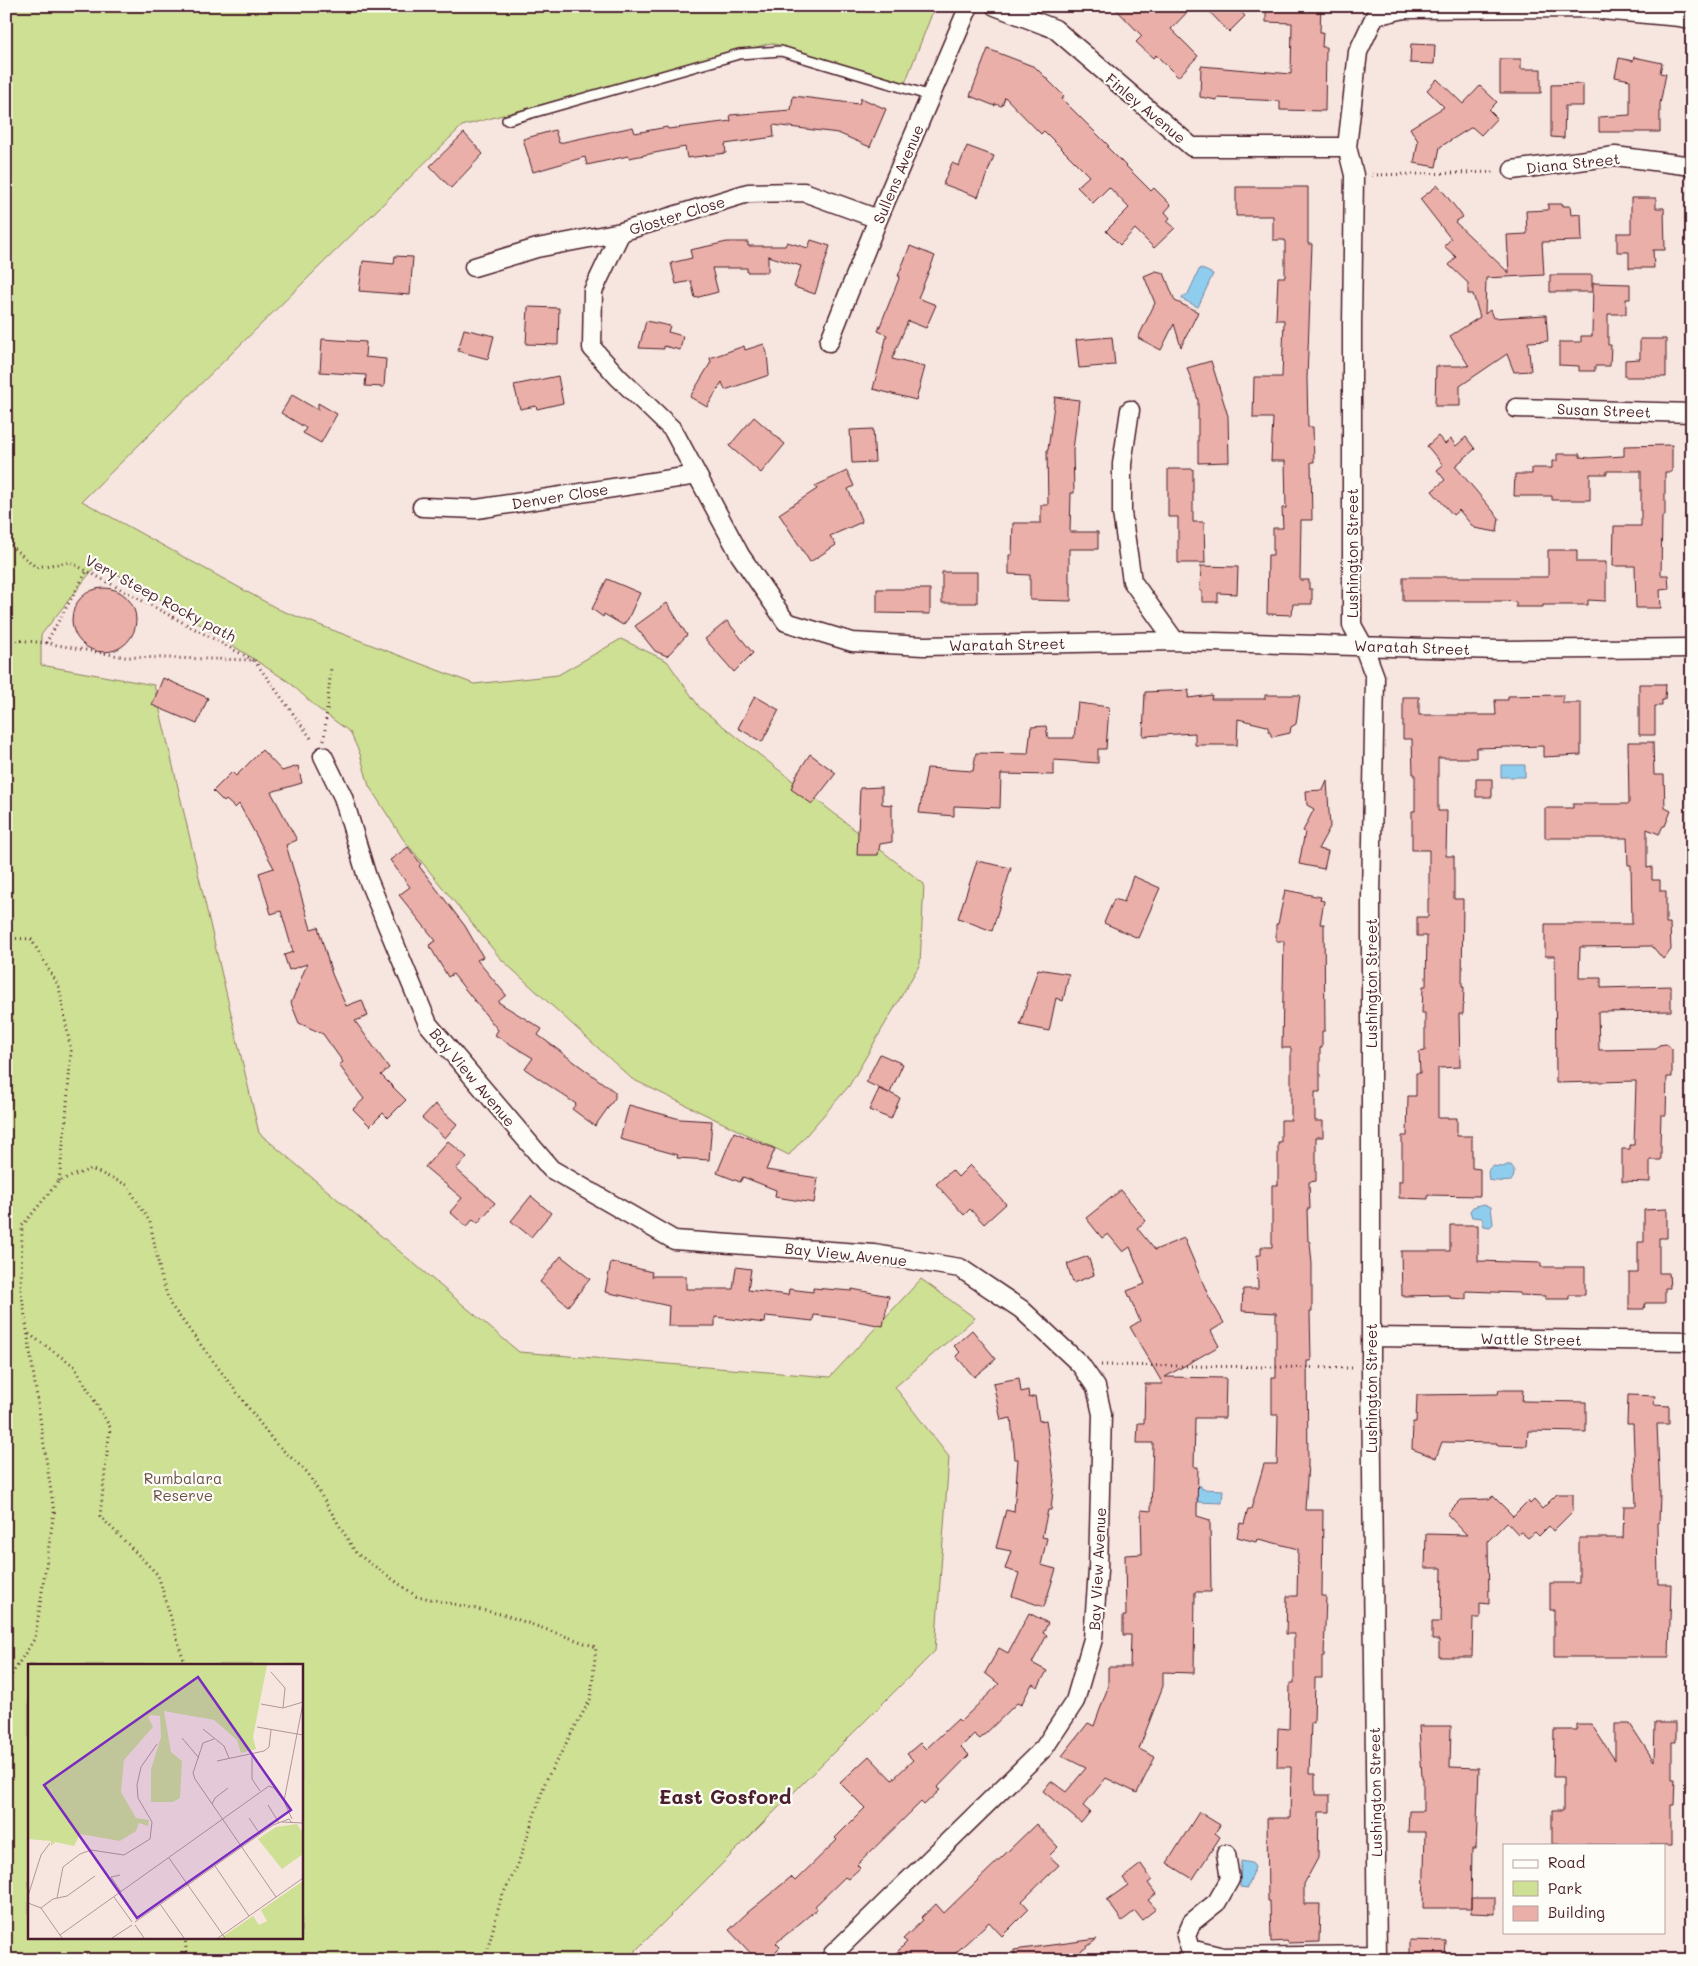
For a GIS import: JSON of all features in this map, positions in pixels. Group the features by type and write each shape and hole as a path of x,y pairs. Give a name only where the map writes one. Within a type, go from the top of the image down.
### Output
{"street":[{"name":"Sullens Avenue","path":"829,342 878,219 969,6"},
{"name":"Finley Avenue","path":"996,6 1055,29 1192,147 1347,148"},
{"name":"Lushington Street","path":"1377,1958 1370,1337 1371,899 1375,677 1363,645 1352,626 1354,176 1347,148 1358,52 1375,16 1404,9 1578,7"},
{"path":"1578,7 1680,17 1692,20"},
{"name":"Diana Street","path":"1513,170 1615,156 1692,166"},
{"name":"Gloster Close","path":"474,267 537,248 620,232 748,193 804,192 878,219"},
{"name":"Waratah Street","path":"620,232 593,291 592,348 618,377 673,430 740,555 786,622 852,642 923,646 1175,641 1500,650 1692,648"},
{"name":"Susan Street","path":"1516,408 1692,413"},
{"path":"1130,410 1122,464 1122,513 1132,581 1175,641"},
{"name":"Denver Close","path":"422,507 477,509 697,475"},
{"name":"Bay View Avenue","path":"323,756 343,797 367,878 428,1024 551,1169 674,1240 874,1254 960,1268 1021,1309 1080,1364 1096,1387 1102,1414 1098,1570 1093,1639 1075,1701 1044,1748 833,1954 830,1960"},
{"name":"Wattle Street","path":"1370,1337 1692,1341"},
{"path":"1226,1854 1230,1879 1217,1902 1192,1922 1186,1936 1190,1949 1223,1957 1377,1958"}],"lane":[{"path":"507,120 739,54 780,51 931,96"}],"path":[{"path":"1354,176 1502,172 1513,170"},
{"name":"Very Steep Rocky path","path":"6,542 36,567 70,562 254,660"},
{"path":"46,643 87,571"},
{"path":"6,639 46,643 125,657 254,660 323,756"},
{"path":"323,756 331,667"},
{"path":"6,938 30,939 60,987 71,1051 59,1181"},
{"path":"6,1683 35,1638 54,1512 21,1290 22,1226 59,1181 91,1169 127,1185 150,1222 161,1276 170,1304 275,1443 306,1472 356,1553 416,1596 505,1615 596,1647 592,1698 546,1780 517,1867 501,1898 486,1960"},
{"path":"29,1334 74,1366 110,1427 100,1516 158,1575 185,1664"},
{"path":"1080,1364 1371,1369"},
{"path":"185,1938 187,1960"}],"green space":[{"name":"Rumbalara Reserve","path":"6,6 935,6 905,83 771,43 462,126 82,501 280,610 474,684 558,675 621,639 667,661 700,708 924,884 920,964 849,1086 789,1155 632,1079 501,959 403,839 369,786 360,754 350,732 316,707 289,682 175,608 98,563 41,635 41,665 154,685 259,1133 519,1352 830,1377 921,1279 975,1318 895,1387 949,1457 935,1651 634,1952 637,1960 6,1960"}],"water":[{"path":"1200,268 1213,274 1198,307 1182,299 1183,296 1187,296"},
{"path":"1501,765 1525,765 1525,777 1501,777"},
{"path":"1511,1165 1514,1171 1511,1181 1489,1180 1488,1172 1492,1166 1503,1167"},
{"path":"1484,1204 1491,1207 1493,1224 1490,1227 1484,1226 1482,1218 1472,1217 1470,1211 1473,1207"},
{"path":"1197,1486 1201,1486 1202,1489 1223,1490 1222,1503 1198,1502"},
{"path":"1241,1861 1252,1863 1255,1867 1248,1888 1240,1887"}],"building":[{"path":"1113,6 1193,6 1171,29 1198,56 1178,77 1156,55 1153,58 1136,42 1142,36"},
{"path":"1204,6 1235,6 1245,16 1229,32"},
{"path":"1266,6 1321,6 1320,32 1323,32 1322,47 1326,47 1325,111 1280,110 1280,101 1217,98 1217,100 1200,97 1201,66 1291,74 1292,23 1266,22"},
{"path":"1411,44 1435,45 1434,64 1410,63"},
{"path":"988,49 1035,67 1064,96 1062,99 1109,146 1107,147 1151,191 1154,188 1171,205 1165,212 1170,218 1167,221 1175,228 1154,248 1135,229 1120,245 1106,231 1129,208 1109,187 1093,203 1077,187 1089,176 1044,131 1041,134 1005,97 1002,106 995,104 995,106 970,96"},
{"path":"1634,57 1662,63 1660,73 1666,74 1660,104 1660,132 1599,132 1599,117 1630,115 1630,80 1615,77 1619,58 1633,61"},
{"path":"1500,59 1521,59 1521,69 1541,69 1541,93 1500,93"},
{"path":"1437,79 1463,104 1480,86 1497,102 1489,110 1497,118 1481,135 1472,127 1440,147 1436,167 1414,163 1418,141 1410,128 1444,107 1427,90"},
{"path":"1583,84 1583,106 1565,106 1564,138 1551,137 1551,85"},
{"path":"793,96 859,104 861,98 886,109 870,147 838,133 773,125 774,137 725,144 726,153 687,158 685,147 587,165 585,157 533,172 523,139 555,130 559,143 633,127 635,133 667,127 668,129 731,121 730,115 791,110"},
{"path":"464,133 483,154 451,188 430,166"},
{"path":"967,146 994,156 978,197 943,184 952,163 959,166"},
{"path":"1438,185 1463,217 1455,222 1509,273 1507,235 1527,234 1526,211 1548,210 1548,204 1563,204 1563,206 1570,206 1571,215 1581,214 1582,241 1542,242 1544,275 1486,278 1485,314 1490,310 1493,318 1546,315 1548,341 1528,342 1531,371 1514,372 1507,354 1460,386 1460,406 1435,406 1436,366 1469,366 1450,336 1480,317 1473,294 1468,294 1468,283 1449,265 1456,257 1444,246 1451,239 1420,199"},
{"path":"1236,187 1308,187 1308,244 1312,244 1307,378 1308,427 1313,427 1314,462 1311,462 1312,520 1301,520 1300,580 1309,580 1309,589 1312,589 1312,604 1293,604 1292,615 1267,614 1268,555 1273,555 1273,528 1283,528 1282,508 1286,508 1285,461 1271,461 1273,418 1253,418 1254,377 1282,377 1284,320 1276,320 1278,277 1285,277 1285,240 1273,240 1273,216 1236,216"},
{"path":"1631,198 1656,198 1656,208 1664,208 1665,250 1653,250 1654,268 1629,268 1629,252 1617,252 1617,233 1631,233"},
{"path":"811,240 830,246 815,294 794,287 801,266 768,256 768,272 747,272 747,268 712,268 718,292 695,298 691,281 676,284 671,263 692,258 690,250 727,242 748,242 748,246 785,246 787,242 808,248"},
{"path":"910,246 935,256 918,298 936,305 926,328 908,321 892,359 925,367 916,400 873,389 887,335 878,331"},
{"path":"395,256 413,257 410,295 359,291 363,261 394,264"},
{"path":"1156,271 1164,273 1175,301 1198,312 1181,347 1174,324 1161,350 1138,338 1155,303 1144,276"},
{"path":"1550,275 1592,275 1592,292 1550,292"},
{"path":"1593,283 1630,284 1630,299 1626,299 1626,314 1608,314 1608,345 1611,345 1610,366 1595,366 1595,371 1579,371 1579,366 1559,365 1559,342 1581,342 1581,336 1592,336"},
{"path":"528,307 559,308 558,345 526,344"},
{"path":"646,321 670,326 668,332 683,336 680,350 664,346 664,349 639,348"},
{"path":"464,329 494,336 488,359 458,351"},
{"path":"1112,337 1115,365 1079,368 1076,340"},
{"path":"322,339 366,342 365,357 386,359 384,387 365,386 366,375 320,372"},
{"path":"1640,339 1666,339 1666,377 1625,377 1625,360 1640,359"},
{"path":"764,344 767,353 769,375 725,390 722,382 707,407 690,397 711,362 710,358 744,346 745,350"},
{"path":"1211,361 1228,416 1229,462 1198,463 1198,400 1187,368"},
{"path":"558,376 563,403 537,409 536,406 520,409 514,385"},
{"path":"292,395 318,410 318,403 337,414 321,443 303,433 306,428 281,413"},
{"path":"1055,397 1079,400 1073,450 1074,493 1071,493 1070,532 1098,532 1098,549 1069,549 1071,601 1030,600 1030,575 1009,574 1009,555 1012,555 1013,523 1041,523 1041,505 1048,505 1047,450"},
{"path":"754,417 785,444 761,473 729,446"},
{"path":"873,429 875,462 852,463 850,430"},
{"path":"1438,436 1445,444 1451,439 1456,446 1466,437 1475,449 1455,466 1499,518 1497,532 1474,528 1459,510 1453,515 1432,491 1445,480 1437,470 1443,465 1427,446"},
{"path":"1672,445 1672,472 1665,472 1665,516 1662,516 1661,575 1668,575 1669,589 1660,590 1661,608 1636,608 1635,566 1613,566 1614,526 1641,526 1641,471 1607,471 1607,474 1590,474 1590,500 1552,500 1552,496 1514,496 1515,474 1532,474 1532,468 1552,468 1552,461 1557,461 1557,454 1580,454 1580,457 1590,458 1624,456 1624,446"},
{"path":"1168,469 1193,469 1193,522 1204,522 1205,563 1178,563 1178,517 1168,517"},
{"path":"847,471 854,486 848,489 862,522 830,536 836,545 810,562 779,514 817,489 815,486"},
{"path":"1548,550 1577,550 1577,562 1606,562 1606,601 1588,600 1588,605 1516,607 1516,602 1505,601 1403,601 1403,577 1548,577"},
{"path":"1201,566 1238,567 1237,594 1218,593 1218,602 1202,602 1202,591 1200,591"},
{"path":"942,572 977,572 977,603 942,603"},
{"path":"607,579 640,593 628,619 623,625 604,614 603,617 592,609"},
{"path":"104,588 122,594 130,602 136,620 130,638 122,646 104,652 86,646 78,638 72,620 78,602 86,594"},
{"path":"877,589 930,589 930,614 877,613"},
{"path":"667,603 687,635 667,656 655,651 635,626"},
{"path":"727,621 753,653 734,672 705,639"},
{"path":"163,678 208,698 197,724 152,705"},
{"path":"1639,684 1666,684 1665,700 1662,700 1662,706 1655,706 1655,735 1639,735"},
{"path":"1189,690 1188,698 1212,695 1211,699 1265,699 1265,695 1300,695 1296,724 1291,727 1290,733 1272,737 1267,726 1238,719 1237,745 1195,745 1195,733 1143,736 1145,692"},
{"path":"1563,695 1563,703 1581,703 1581,755 1543,757 1543,746 1476,748 1476,758 1438,758 1438,811 1447,811 1446,856 1454,856 1454,899 1463,899 1462,987 1464,987 1463,1014 1459,1014 1460,1067 1438,1068 1438,1118 1457,1118 1457,1136 1472,1136 1472,1168 1480,1169 1480,1196 1428,1195 1428,1199 1399,1198 1399,1181 1402,1181 1402,1136 1407,1136 1408,1096 1416,1096 1416,1073 1420,1073 1419,1052 1425,1051 1425,1013 1422,1013 1423,986 1426,986 1427,936 1417,936 1417,917 1428,917 1429,899 1429,850 1412,850 1412,811 1415,811 1415,774 1413,774 1412,739 1403,739 1403,697 1419,697 1419,715 1496,715 1495,700 1508,700 1508,696"},
{"path":"755,696 779,710 762,742 738,728"},
{"path":"1078,703 1109,707 1106,749 1098,749 1098,763 1054,760 1054,775 1001,774 1000,808 954,806 954,816 919,813 927,768 973,771 976,753 1028,754 1031,727 1046,726 1048,738 1074,738"},
{"path":"1628,742 1653,742 1654,775 1664,775 1665,808 1671,811 1665,826 1663,826 1659,834 1647,829 1647,868 1652,867 1652,880 1660,880 1660,891 1666,891 1666,923 1670,923 1671,950 1663,959 1652,946 1580,947 1579,978 1601,978 1601,988 1671,986 1671,1011 1598,1012 1599,1050 1656,1049 1659,1045 1666,1044 1672,1049 1672,1077 1667,1077 1666,1115 1661,1115 1661,1160 1650,1160 1650,1182 1622,1181 1622,1149 1630,1149 1630,1145 1634,1145 1636,1081 1556,1083 1555,956 1545,956 1545,924 1632,924 1631,865 1628,865 1627,838 1545,838 1545,808 1573,808 1573,804 1629,804"},
{"path":"262,750 282,771 298,766 302,783 271,792 297,840 286,845 311,929 318,927 332,974 346,1006 362,1000 368,1016 355,1021 389,1068 381,1075 406,1100 388,1118 383,1113 370,1126 353,1109 364,1099 339,1065 343,1062 323,1034 299,1023 291,1003 307,964 289,970 284,955 293,952 281,911 271,914 259,873 274,868 239,804 235,808 226,800 224,802 213,791 232,772 236,776"},
{"path":"810,754 836,773 812,804 791,789 797,774"},
{"path":"1476,779 1492,779 1492,797 1476,797"},
{"path":"1327,781 1330,827 1318,849 1328,851 1324,869 1299,864 1305,832 1303,831 1314,809 1307,805 1306,791 1323,790"},
{"path":"882,787 882,804 892,805 892,842 880,844 878,855 857,855 860,788"},
{"path":"408,847 421,864 419,866 465,926 483,957 477,960 506,995 498,1002 542,1029 538,1035 615,1092 615,1098 595,1126 572,1109 576,1104 525,1069 533,1058 495,1035 498,1030 453,974 448,977 429,945 436,941 399,895 410,887 390,860"},
{"path":"977,861 1011,868 992,931 958,918"},
{"path":"1133,876 1160,888 1138,938 1104,923 1114,899 1124,902"},
{"path":"1285,890 1321,897 1320,900 1324,901 1320,924 1324,924 1325,1031 1322,1031 1322,1048 1320,1048 1320,1092 1315,1092 1315,1121 1323,1121 1323,1137 1316,1137 1316,1181 1309,1182 1310,1209 1307,1209 1308,1241 1310,1242 1312,1264 1312,1312 1310,1312 1311,1361 1307,1361 1308,1464 1305,1510 1323,1510 1322,1596 1326,1596 1322,1678 1315,1678 1314,1723 1311,1723 1309,1774 1315,1774 1315,1795 1330,1795 1330,1812 1319,1812 1318,1858 1304,1884 1304,1904 1320,1904 1319,1942 1288,1943 1287,1941 1271,1942 1270,1901 1268,1901 1267,1818 1290,1818 1291,1767 1277,1767 1278,1728 1289,1729 1290,1683 1294,1683 1294,1634 1286,1634 1287,1596 1297,1596 1298,1549 1263,1540 1257,1539 1256,1542 1237,1537 1240,1523 1244,1524 1248,1509 1251,1509 1264,1464 1277,1464 1278,1415 1272,1415 1272,1377 1276,1377 1276,1313 1242,1311 1243,1289 1258,1289 1257,1255 1261,1255 1261,1247 1272,1247 1272,1185 1278,1185 1278,1142 1281,1142 1281,1120 1291,1120 1291,1048 1282,1048 1284,941 1276,941 1276,924 1278,924"},
{"path":"1038,969 1069,974 1063,1001 1056,998 1049,1031 1020,1025"},
{"path":"880,1054 903,1064 890,1093 900,1098 891,1119 869,1110 879,1089 889,1093 866,1082"},
{"path":"435,1104 457,1124 445,1138 422,1118"},
{"path":"629,1105 680,1119 712,1121 709,1160 677,1158 678,1155 620,1139"},
{"path":"734,1132 775,1149 766,1170 818,1178 814,1203 775,1197 776,1190 743,1177 740,1182 717,1173"},
{"path":"448,1141 467,1157 456,1169 495,1203 478,1223 473,1219 467,1227 450,1212 462,1198 425,1167"},
{"path":"970,1165 1006,1204 984,1224 970,1209 964,1215 936,1184 952,1170 958,1177"},
{"path":"1121,1190 1146,1221 1137,1228 1155,1250 1184,1238 1209,1297 1224,1323 1211,1331 1219,1346 1165,1377 1226,1378 1225,1418 1195,1418 1194,1467 1198,1467 1197,1516 1210,1520 1211,1592 1195,1592 1194,1673 1163,1672 1163,1686 1139,1749 1155,1757 1137,1793 1106,1778 1083,1806 1090,1812 1081,1823 1043,1791 1051,1781 1066,1792 1086,1768 1062,1756 1088,1723 1094,1726 1108,1687 1108,1667 1130,1667 1131,1635 1123,1635 1123,1616 1126,1616 1125,1555 1142,1554 1141,1510 1151,1511 1153,1443 1137,1443 1138,1423 1144,1423 1145,1384 1163,1384 1130,1327 1140,1321 1127,1291 1145,1284 1130,1247 1123,1252 1108,1234 1102,1238 1086,1218"},
{"path":"531,1196 551,1213 531,1237 511,1221"},
{"path":"1667,1209 1667,1238 1659,1238 1659,1273 1669,1273 1670,1288 1665,1288 1665,1303 1645,1303 1644,1309 1629,1309 1629,1273 1638,1273 1638,1242 1644,1242 1644,1210"},
{"path":"1450,1225 1478,1225 1478,1261 1541,1263 1541,1267 1585,1267 1585,1295 1569,1295 1569,1299 1545,1299 1545,1296 1520,1295 1520,1293 1466,1291 1466,1299 1450,1298 1450,1295 1402,1296 1401,1251 1450,1251"},
{"path":"561,1256 590,1279 568,1306 540,1282"},
{"path":"1088,1256 1094,1275 1073,1283 1067,1264"},
{"path":"611,1262 652,1272 651,1276 686,1276 686,1289 733,1289 736,1267 751,1269 748,1290 788,1295 789,1289 813,1292 813,1288 852,1291 852,1289 889,1296 883,1326 814,1315 813,1321 766,1316 765,1323 715,1317 715,1326 668,1326 669,1306 605,1292"},
{"path":"972,1330 996,1359 974,1377 956,1356 960,1352 954,1346"},
{"path":"1019,1378 1021,1392 1028,1390 1029,1398 1035,1396 1039,1421 1046,1420 1054,1480 1051,1510 1048,1510 1042,1537 1047,1538 1041,1565 1056,1569 1044,1607 1012,1596 1019,1573 1005,1569 1011,1551 996,1548 1006,1510 1014,1512 1018,1459 1015,1459 1011,1418 1001,1420 993,1383"},
{"path":"1499,1390 1523,1390 1522,1401 1586,1402 1586,1432 1528,1431 1527,1446 1497,1445 1497,1443 1442,1442 1436,1458 1412,1449 1417,1395 1498,1394"},
{"path":"1628,1395 1655,1396 1654,1405 1669,1406 1669,1424 1657,1424 1660,1493 1659,1523 1657,1523 1658,1584 1671,1584 1669,1657 1554,1657 1554,1610 1550,1610 1550,1583 1579,1583 1579,1538 1623,1538 1624,1506 1636,1506 1633,1424 1627,1424"},
{"path":"1557,1494 1573,1494 1573,1511 1553,1531 1549,1526 1539,1536 1535,1532 1528,1538 1521,1532 1518,1534 1507,1522 1488,1541 1489,1604 1480,1603 1480,1618 1473,1618 1472,1657 1439,1657 1439,1640 1432,1640 1432,1622 1441,1622 1442,1568 1425,1568 1426,1534 1467,1535 1447,1514 1461,1500 1489,1499 1493,1496 1513,1516 1528,1501 1530,1504 1534,1500 1542,1509"},
{"path":"1029,1613 1048,1623 1043,1633 1047,1635 1032,1663 1047,1671 1038,1687 1032,1684 1021,1705 1017,1703 980,1739 974,1734 961,1747 969,1755 937,1788 940,1790 924,1805 921,1802 857,1865 860,1868 848,1879 845,1877 815,1906 817,1909 776,1943 780,1947 767,1960 757,1960 729,1930 791,1877 795,1881 837,1840 835,1838 865,1808 840,1783 869,1756 892,1780 913,1760 907,1754 920,1743 926,1749 958,1719 960,1722 999,1684 985,1673 999,1648 1008,1653"},
{"path":"1655,1723 1676,1723 1676,1742 1672,1742 1672,1779 1675,1779 1674,1805 1671,1805 1671,1845 1552,1844 1552,1811 1563,1811 1563,1777 1553,1777 1554,1730 1577,1730 1577,1724 1591,1724 1615,1760 1615,1724 1630,1724 1654,1761"},
{"path":"1419,1726 1451,1726 1450,1767 1479,1768 1476,1849 1472,1849 1471,1908 1423,1908 1425,1832 1408,1832 1409,1811 1423,1811 1423,1778"},
{"path":"1199,1812 1220,1825 1215,1833 1220,1837 1193,1879 1167,1863"},
{"path":"1036,1824 1058,1847 1049,1856 1059,1865 1022,1901 1029,1909 1002,1936 989,1922 948,1960 889,1960 907,1942 903,1939 923,1920 921,1918 936,1904 944,1913"},
{"path":"1141,1864 1152,1880 1148,1883 1156,1894 1148,1900 1156,1909 1142,1920 1135,1911 1122,1921 1107,1900 1128,1885 1123,1878"},
{"path":"1471,1898 1495,1898 1495,1914 1471,1913"},
{"path":"1097,1939 1070,1960 1014,1960 1014,1950"},
{"path":"1410,1940 1446,1941 1445,1960 1410,1960"}],"district":[{"name":"East Gosford","path":"725,1796"}]}
